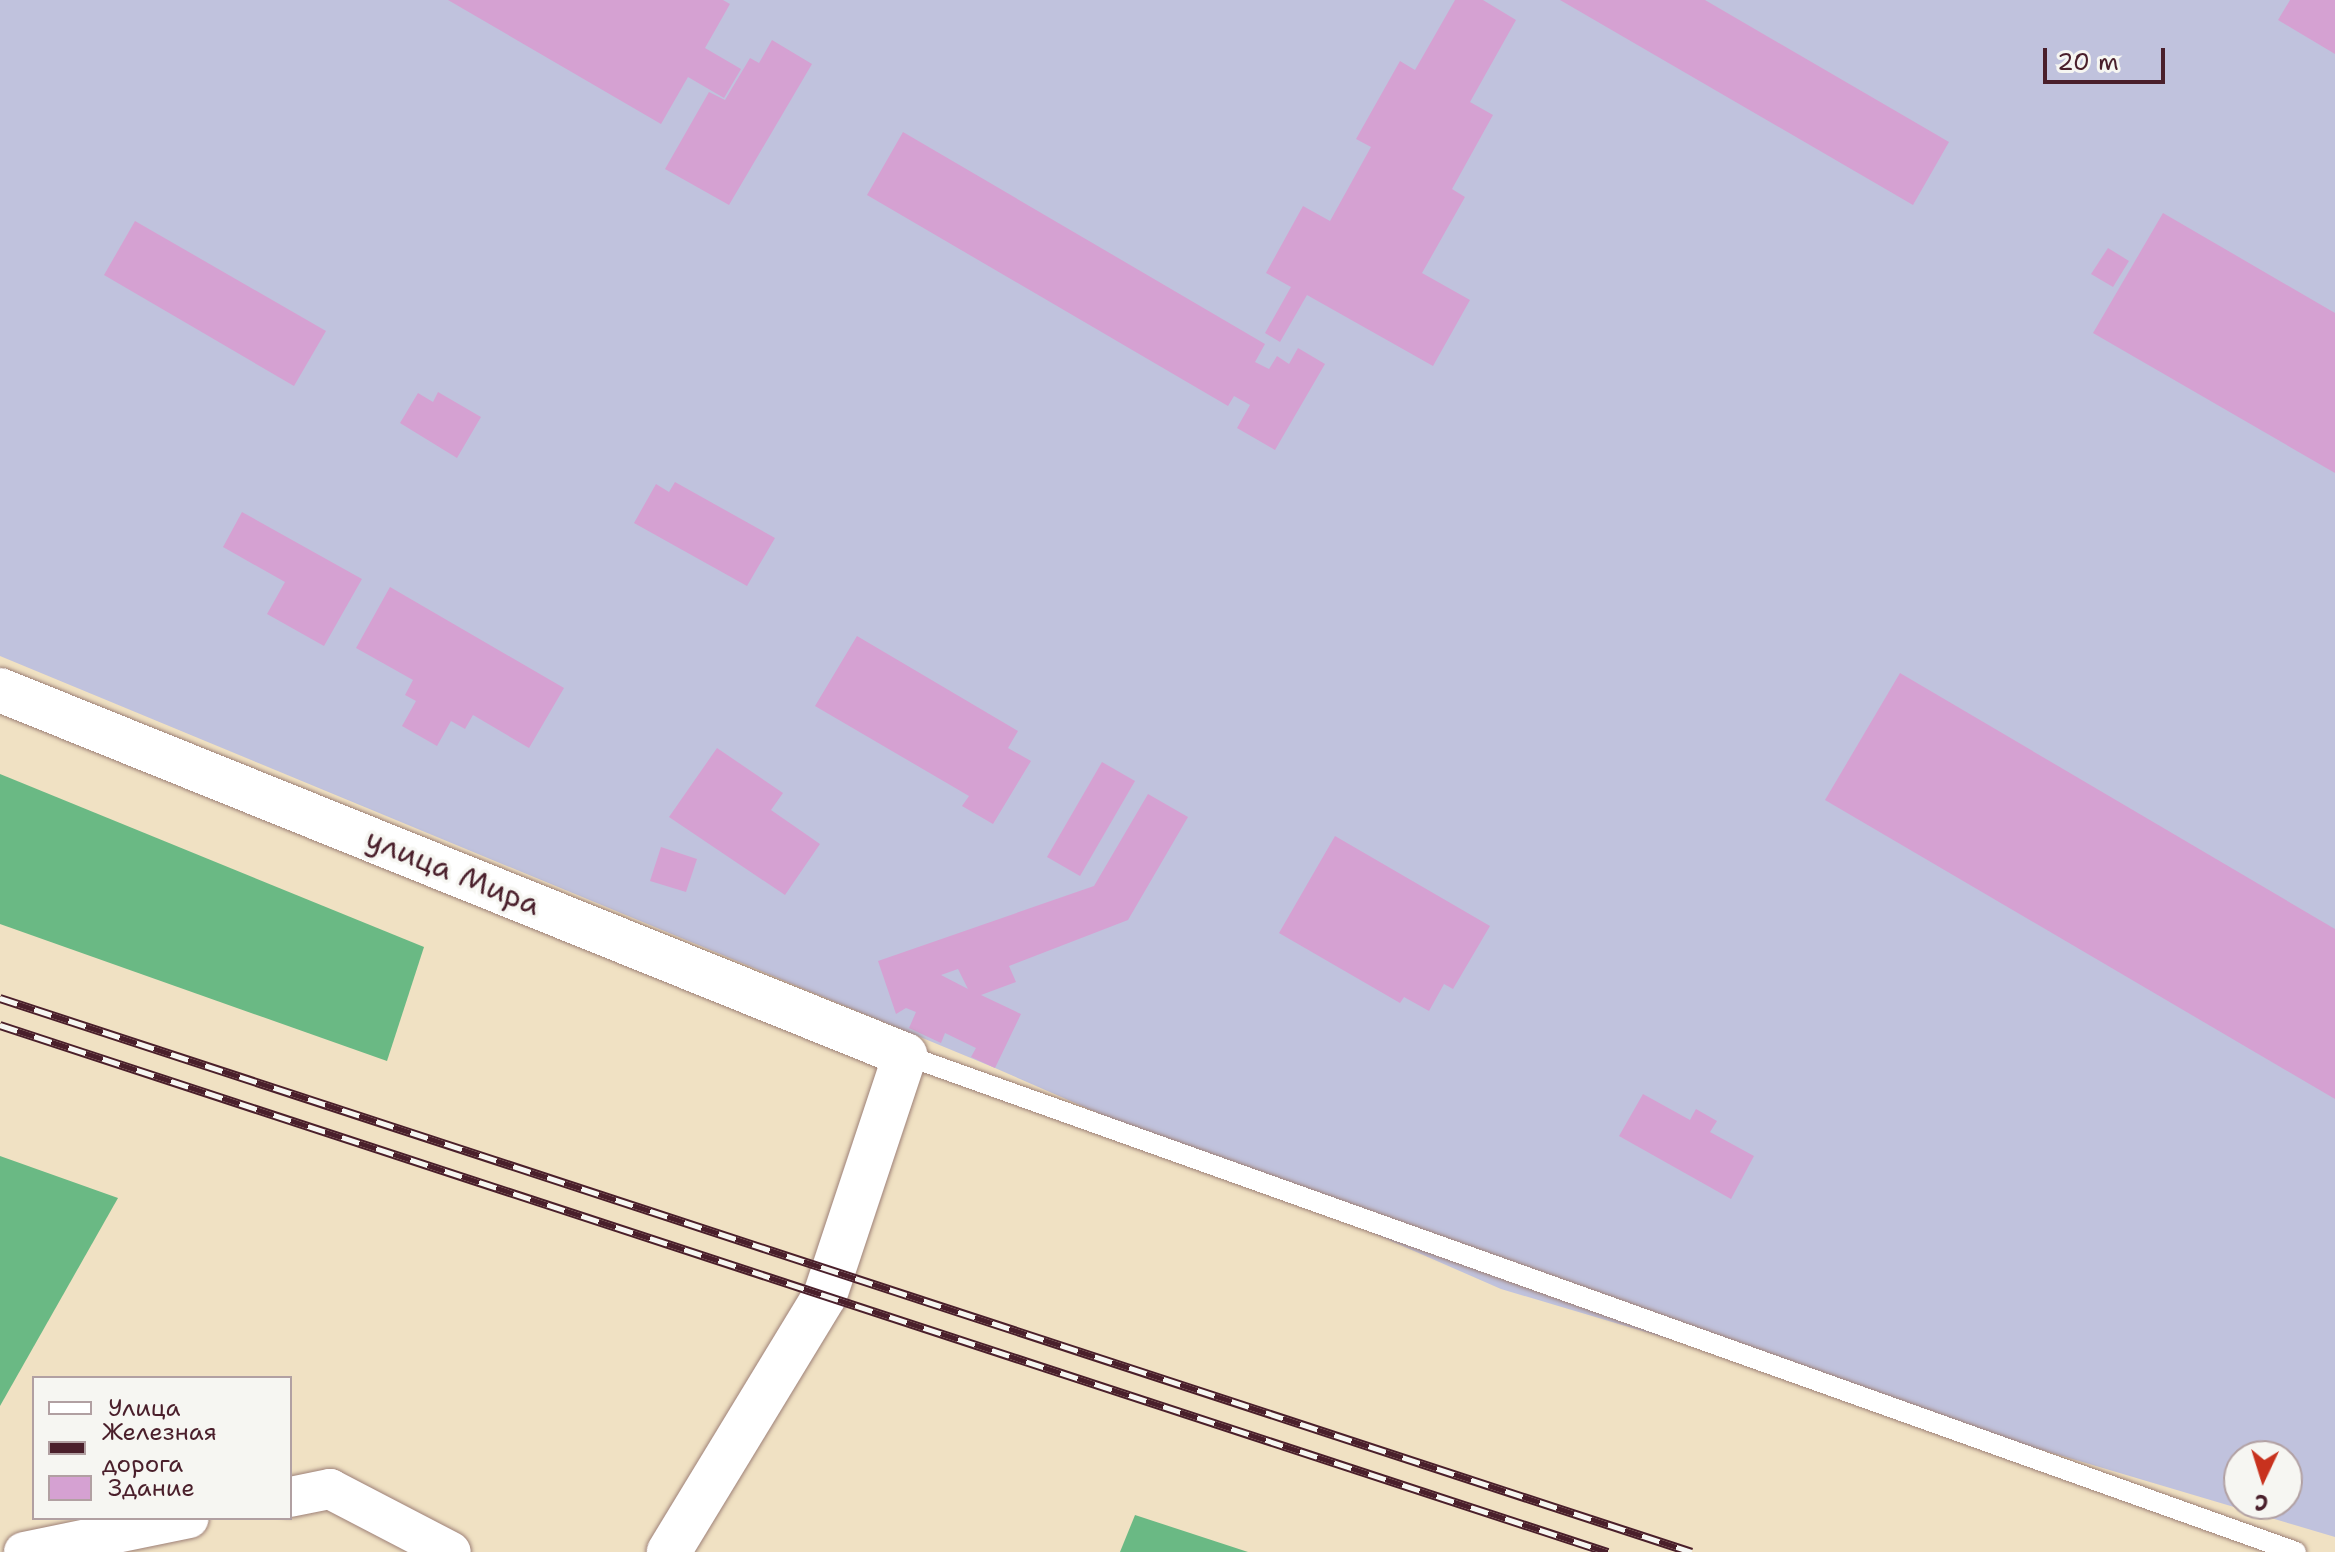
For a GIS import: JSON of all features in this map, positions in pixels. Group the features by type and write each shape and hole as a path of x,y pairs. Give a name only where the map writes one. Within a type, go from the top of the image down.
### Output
{"street":[{"name":"улица Мира","path":"0,690 905,1055"},
{"path":"669,1552 825,1295 905,1055"},
{"path":"292,1497 330,1489 451,1552"},
{"path":"24,1552 179,1520"}],"lane":[{"path":"905,1055 2296,1552"}],"shaded area":[{"path":"0,0 2335,0 2335,1537 2278,1520 2303,1520 2303,1440 2223,1440 2223,1504 1501,1289 995,1068 0,656"}],"green space":[{"path":"0,774 424,947 387,1061 0,924"},
{"path":"0,1156 118,1198 0,1406"},
{"path":"1135,1515 1248,1552 1120,1552"}],"building":[{"path":"448,0 723,0 730,4 705,48 741,69 724,98 688,77 661,124"},
{"path":"1455,0 1483,0 1516,20 1470,102 1493,115 1452,189 1465,197 1422,273 1470,300 1433,366 1307,295 1280,342 1265,333 1291,287 1266,273 1303,206 1330,221 1371,147 1356,139 1400,61 1415,70"},
{"path":"1560,0 1705,0 1949,142 1913,205"},
{"path":"2290,0 2335,0 2335,54 2278,20"},
{"path":"772,40 812,64 729,205 665,169 709,92 725,100 750,58 759,63"},
{"path":"903,132 1265,344 1255,362 1269,369 1277,356 1289,364 1298,348 1325,364 1275,450 1237,428 1250,405 1234,396 1228,406 867,195"},
{"path":"2163,213 2335,313 2335,473 2093,333"},
{"path":"135,221 326,331 294,386 104,275"},
{"path":"2108,248 2129,261 2113,287 2091,274"},
{"path":"438,392 481,417 457,458 400,423 418,393 433,402"},
{"path":"675,482 775,538 747,586 634,523 656,484 669,492"},
{"path":"242,512 362,579 324,646 267,614 285,582 223,547"},
{"path":"390,587 564,688 529,748 473,715 465,729 451,721 437,746 402,726 416,701 405,695 413,680 356,648"},
{"path":"857,636 1018,731 1008,748 1031,761 993,824 962,806 969,796 815,706"},
{"path":"1900,673 2335,929 2335,1099 1825,800"},
{"path":"717,748 783,793 771,810 820,844 785,895 669,817"},
{"path":"1102,762 1135,781 1080,876 1047,857"},
{"path":"1148,794 1188,817 1128,920 1009,966 1016,982 981,995 1021,1014 995,1068 971,1057 976,1048 945,1033 941,1043 909,1028 916,1012 906,1008 896,1014 878,961 1094,886","holes":["958,969 968,989 941,975"]},
{"path":"1335,836 1490,926 1453,989 1444,984 1429,1011 1404,997 1400,1003 1279,933"},
{"path":"661,847 697,859 686,892 650,881"},
{"path":"1643,1094 1690,1120 1696,1109 1717,1121 1710,1132 1754,1156 1731,1199 1619,1136"}],"railway":[{"path":"0,998 1692,1552"},
{"path":"0,1025 1608,1552"}]}
